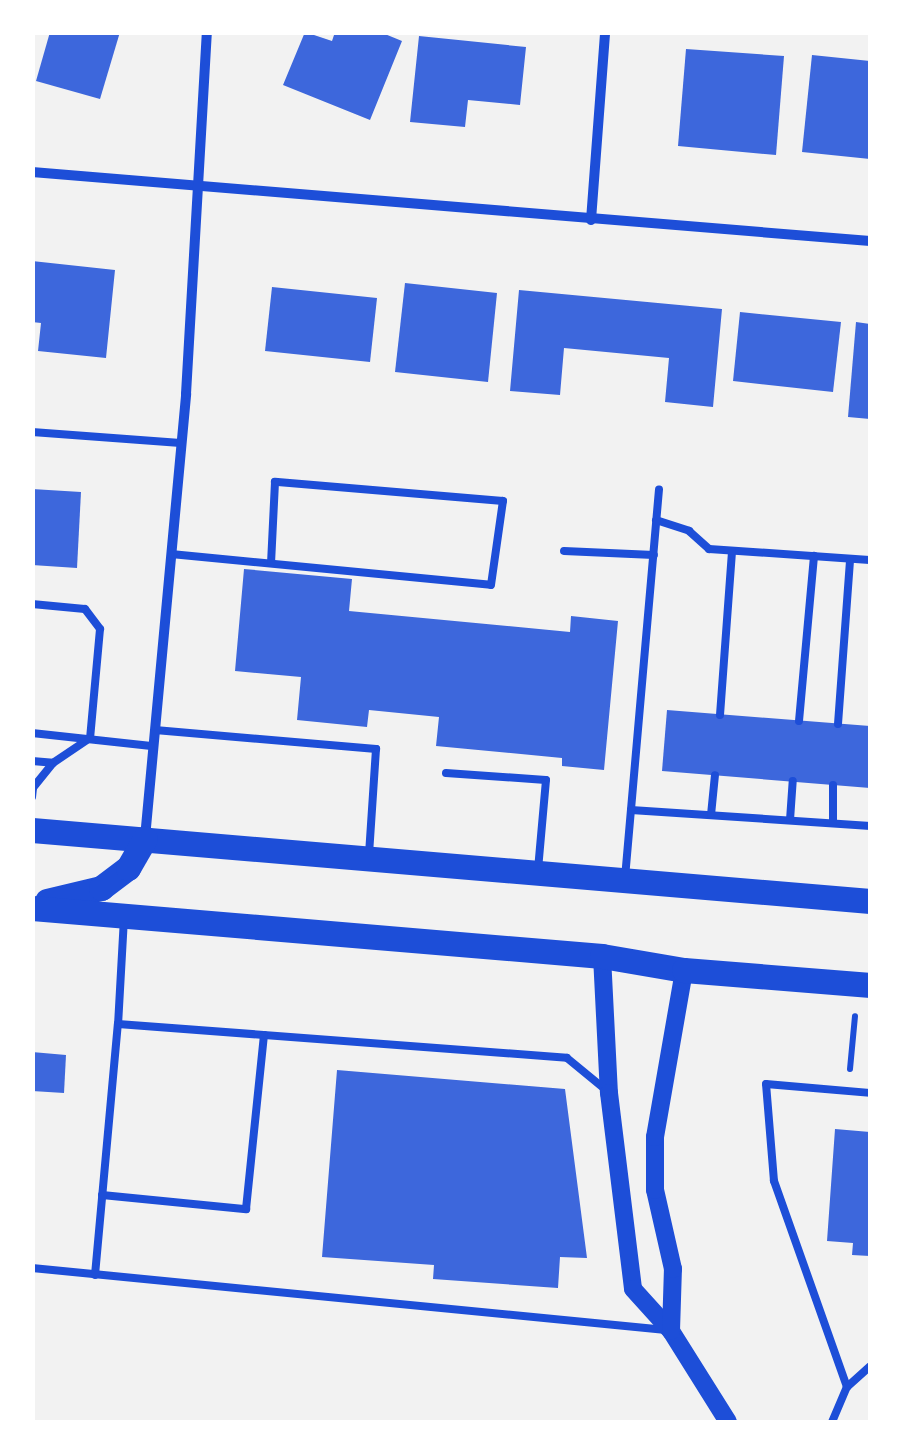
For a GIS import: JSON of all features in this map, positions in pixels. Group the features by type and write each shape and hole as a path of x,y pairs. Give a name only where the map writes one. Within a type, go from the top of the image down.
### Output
{"main road":[{"path":"32,830 870,901"},
{"path":"32,906 101,888 128,868 145,839"},
{"path":"32,906 602,956 684,970 870,985"}],"street":[{"path":"145,839 201,186 207,32"},
{"path":"591,220 605,32"},
{"path":"32,172 870,241"},
{"path":"602,956 609,1093 633,1289 671,1331 728,1422"},
{"path":"671,1331 673,1269 655,1190 655,1137 684,970"}],"lane":[{"path":"32,432 181,443"},
{"path":"171,554 491,584 503,502 275,482 271,563"},
{"path":"624,882 659,488"},
{"path":"656,520 690,531 710,549 870,560"},
{"path":"720,715 732,551"},
{"path":"564,552 654,555"},
{"path":"798,721 814,556"},
{"path":"838,724 850,559"},
{"path":"32,604 85,609 100,628 90,738"},
{"path":"155,730 376,749 368,859"},
{"path":"32,733 152,746"},
{"path":"32,797 33,788 54,763 90,738"},
{"path":"32,761 54,763"},
{"path":"446,772 546,780 538,874"},
{"path":"711,815 715,775"},
{"path":"790,820 793,782"},
{"path":"833,784 833,823"},
{"path":"631,810 870,826"},
{"path":"96,1274 124,915"},
{"path":"118,1024 567,1058 609,1093"},
{"path":"102,1195 246,1209 264,1035"},
{"path":"847,1387 774,1181 766,1084 870,1093"},
{"path":"32,1268 671,1331"},
{"path":"832,1422 847,1387 870,1366"}],"path":[{"path":"850,1069 855,1016"}],"building":[{"path":"50,32 120,32 100,99 36,81"},
{"path":"305,32 332,41 335,32 380,32 402,41 370,120 283,85"},
{"path":"419,36 526,47 520,105 468,100 465,127 410,122"},
{"path":"686,49 784,56 776,155 678,146"},
{"path":"812,55 870,61 870,159 802,152"},
{"path":"32,261 115,270 106,358 38,351 41,323 32,322"},
{"path":"405,283 497,293 488,382 395,372"},
{"path":"272,287 377,298 370,362 265,351"},
{"path":"519,290 722,309 713,407 665,402 669,358 564,348 560,395 510,391"},
{"path":"740,312 841,322 833,392 733,381"},
{"path":"856,322 870,324 870,419 848,417"},
{"path":"32,489 81,492 77,568 32,565"},
{"path":"244,569 352,579 349,611 570,632 571,616 618,621 604,770 562,766 562,758 436,746 439,717 369,710 367,727 297,720 301,677 235,671"},
{"path":"667,710 870,726 870,788 662,771"},
{"path":"32,1052 66,1055 64,1093 32,1091"},
{"path":"337,1070 565,1089 587,1258 560,1257 558,1288 433,1279 434,1265 322,1257"},
{"path":"835,1129 870,1132 870,1256 852,1255 853,1243 827,1241"}]}
